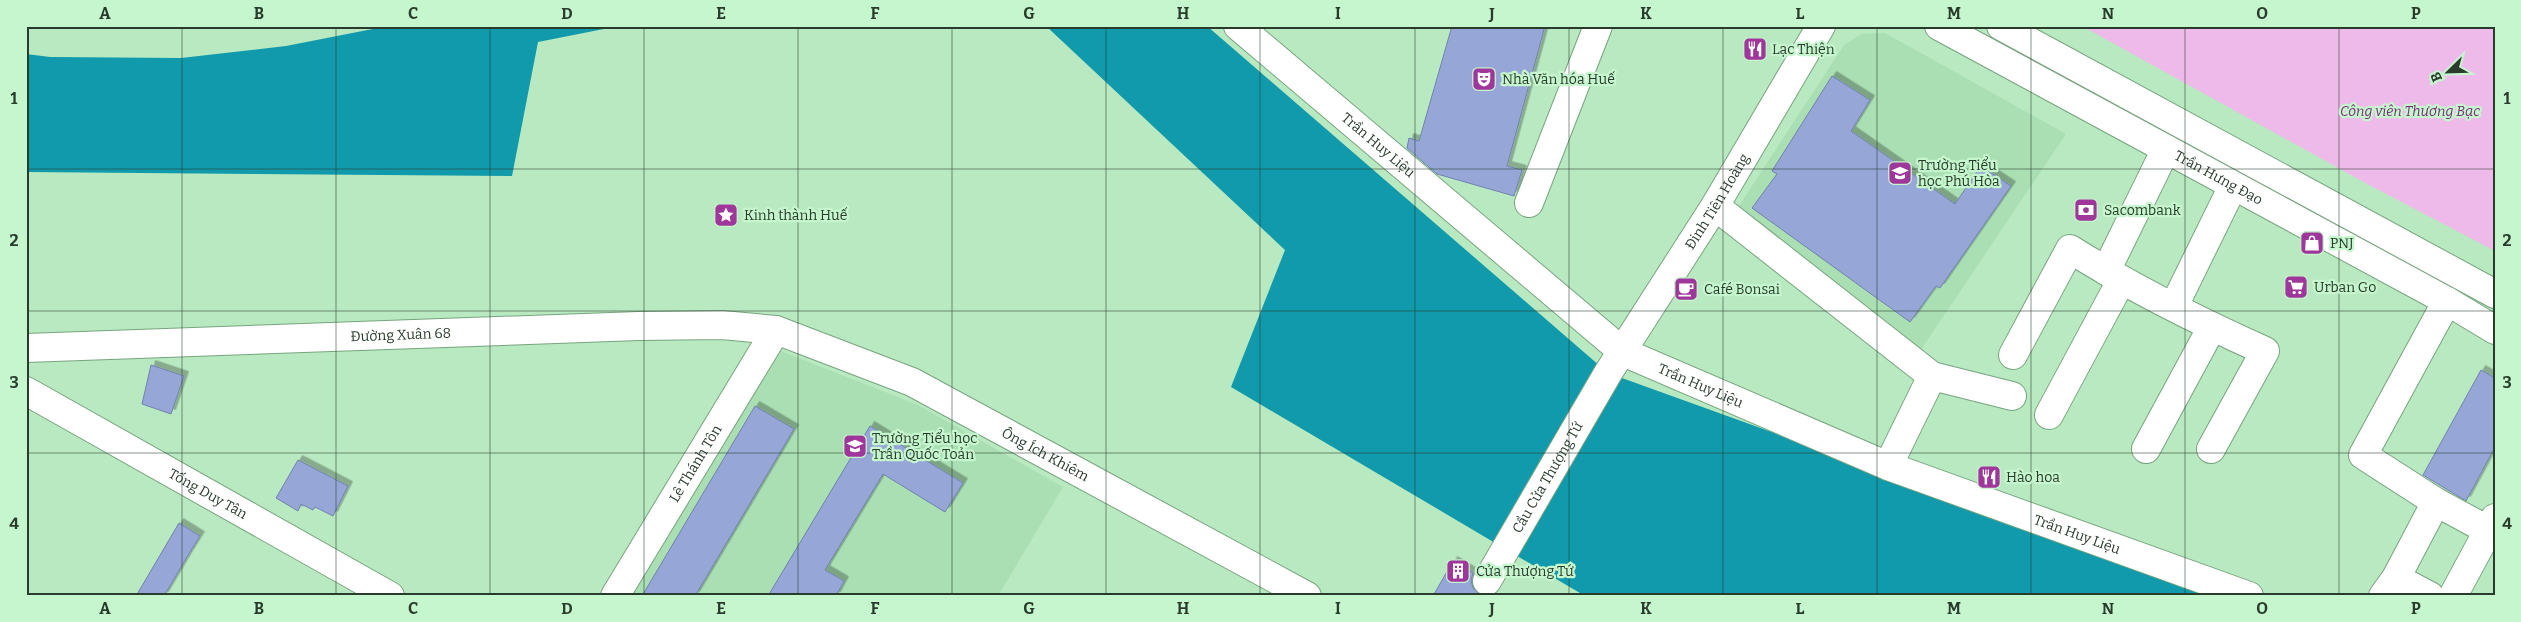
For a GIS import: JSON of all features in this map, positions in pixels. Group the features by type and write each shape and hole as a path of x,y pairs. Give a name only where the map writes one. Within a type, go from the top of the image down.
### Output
{"street":[{"name":"Trần Huy Liệu","path":"1238,26 1616,362 1888,466 2249,596"},
{"path":"1529,203 1598,26"},
{"name":"Đinh Tiên Hoàng","path":"1616,362 1715,206 1821,26"},
{"name":"Trần Hưng Đạo","path":"1939,26 2448,301 2495,330"},
{"name":"Trần Hưng Đạo","path":"2001,26 2495,294"},
{"path":"2049,415 2113,276 2166,149"},
{"path":"2174,306 2234,186"},
{"path":"1715,206 1932,376 2012,396"},
{"path":"2013,355 2070,249 2113,276 2212,327 2265,350 2211,449"},
{"path":"2448,301 2364,454 2436,502 2492,527 2453,596"},
{"name":"Đường Xuân 68","path":"26,348 639,326 722,325 776,330"},
{"path":"2146,449 2212,327"},
{"name":"Lê Thánh Tôn","path":"614,596 776,330"},
{"name":"Ông Ích Khiêm","path":"776,330 912,382 1307,596"},
{"name":"Cầu Cửa Thượng Tứ","path":"1487,581 1616,362"},
{"path":"1888,466 1932,376"},
{"name":"Tống Duy Tân","path":"26,391 390,596"},
{"path":"2430,596 2390,587 2436,502"}],"shaded area":[{"name":"Trường Tiểu học Phú Hòa","path":"1885,33 2066,134 1920,351 1735,212 1844,45 1862,34"},
{"name":"Trường Tiểu học Trần Quốc Toản","path":"778,350 918,405 1063,487 998,596 629,596"}],"green space":[{"name":"Công viên Thương Bạc","path":"2082,26 2495,26 2495,251 2369,185"}],"water":[{"path":"388,26 619,26 538,42 512,176 26,172 26,54 50,57 181,58 286,46"},
{"path":"1046,26 1207,26 1608,373 2226,596 1585,596 1231,387 1285,250"}],"building":[{"name":"Nhà Văn hóa Huế","path":"1452,26 1545,26 1507,166 1522,170 1514,196 1437,174 1407,148 1409,138 1419,141"},
{"path":"1832,76 1870,100 1851,131 1955,204 1981,166 2011,186 1940,288 1936,286 1910,322 1752,208 1777,174 1772,171"},
{"path":"151,365 184,376 171,414 142,404"},
{"path":"2481,370 2495,378 2495,447 2466,501 2423,475"},
{"path":"755,406 794,429 695,596 642,596"},
{"path":"870,426 963,483 945,512 883,474 825,570 844,581 836,596 768,596"},
{"path":"298,460 348,486 333,516 315,507 313,510 301,504 298,511 276,498"},
{"path":"179,523 200,536 164,596 136,596"},
{"name":"Cửa Thượng Tứ","path":"1453,561 1473,573 1471,580 1473,588 1483,596 1433,596"}],"place":[{"name":"Lạc Thiện","path":"1755,49"},
{"name":"Nhà Văn hóa Huế","path":"1484,79"},
{"name":"Trường Tiểu học Phú Hòa","path":"1900,173"},
{"name":"Sacombank","path":"2086,210"},
{"name":"Kinh thành Huế","path":"726,215"},
{"name":"PNJ","path":"2312,243"},
{"name":"Urban Go","path":"2296,287"},
{"name":"Café Bonsai","path":"1686,289"},
{"name":"Trường Tiểu học Trần Quốc Toản","path":"855,446"},
{"name":"Hào hoa","path":"1989,477"},
{"name":"Cửa Thượng Tứ","path":"1458,571"}]}
